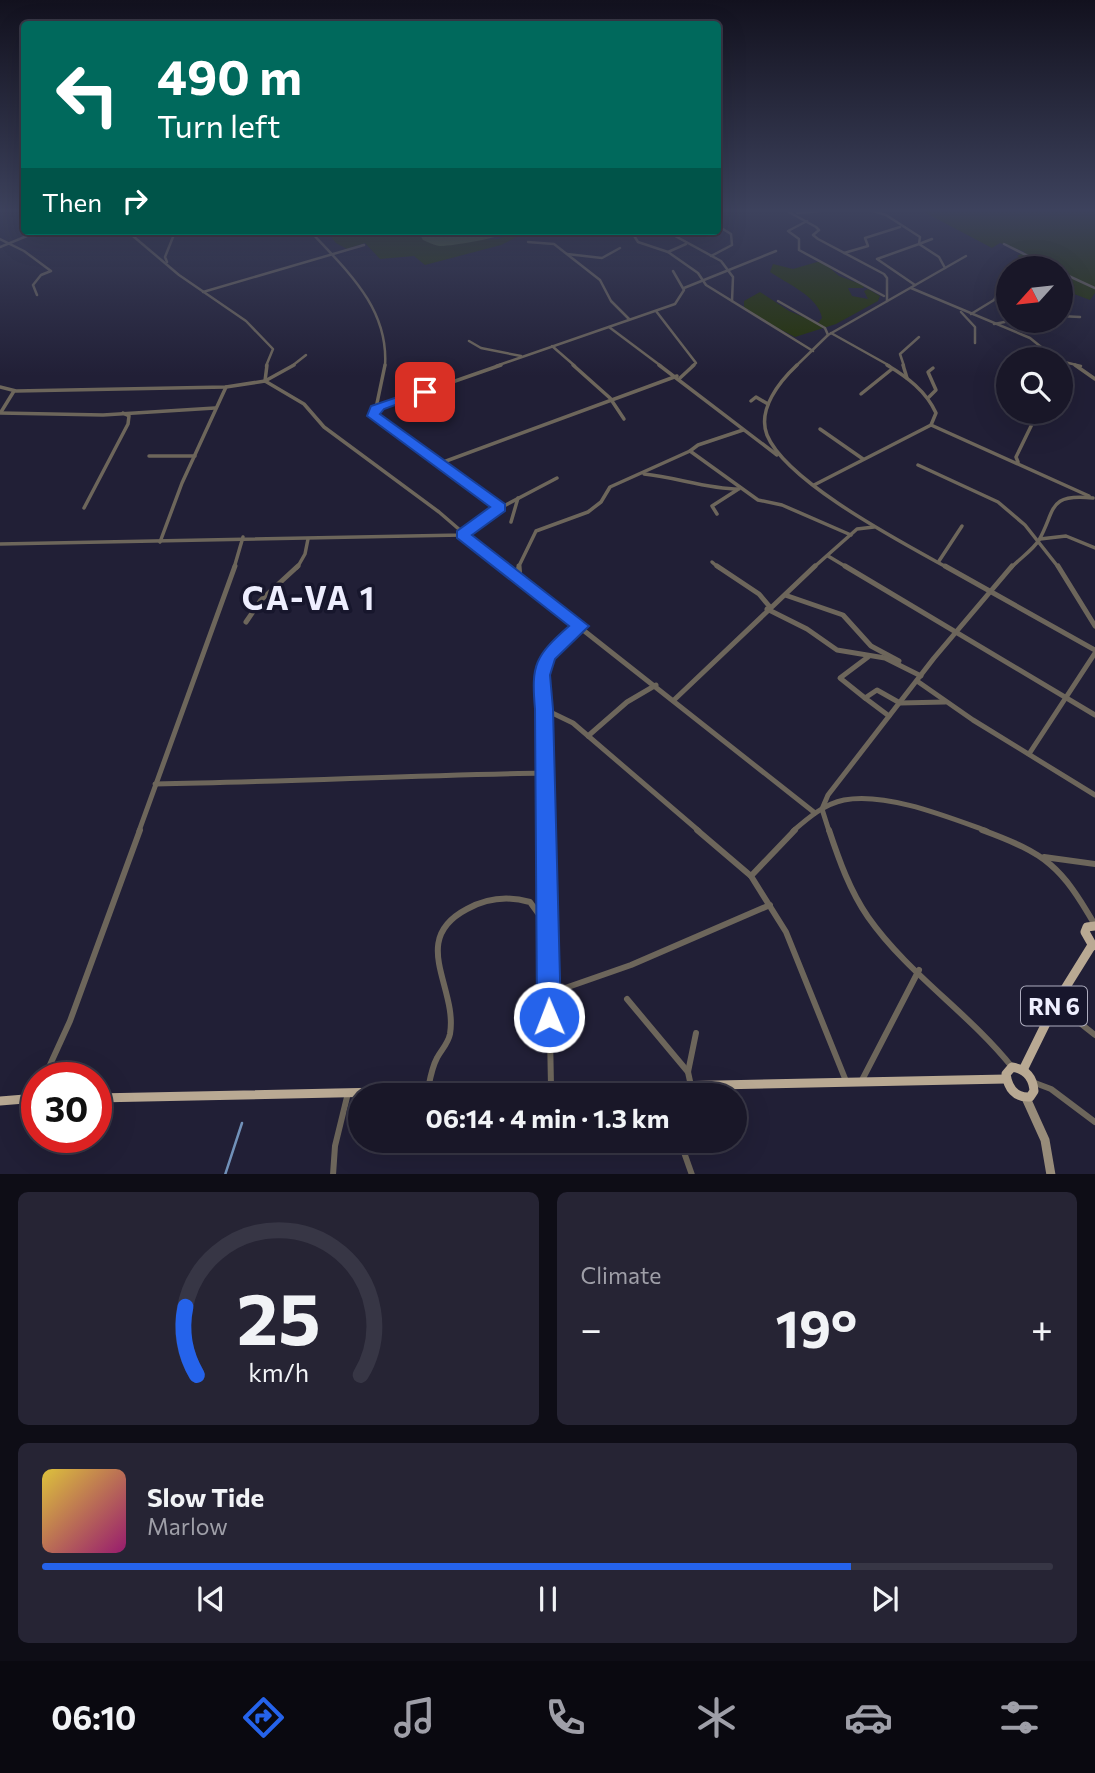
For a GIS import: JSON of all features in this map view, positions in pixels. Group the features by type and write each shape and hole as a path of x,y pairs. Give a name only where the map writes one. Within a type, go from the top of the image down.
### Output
{"main road":[{"name":"RN 6","path":"1023,1070 1056,1003 1094,946 1086,930 1095,926"},
{"path":"1012,1067 1023,1070 1033,1082 1034,1091 1026,1098 1013,1093 1006,1079 1008,1069 1012,1067"},
{"path":"747,1087 1006,1079"},
{"path":"112,1098 348,1093"},
{"path":"0,1101 21,1099"}],"street":[{"path":"37,295 33,285 41,275 51,271 48,266"},
{"path":"172,266 236,317 254,325 273,346 265,381"},
{"path":"203,292 292,266"},
{"path":"342,266 366,290 385,333 386,366 374,416 500,508"},
{"path":"583,266 600,280 611,301 629,319"},
{"path":"684,266 698,273 701,281 732,302 813,351"},
{"path":"725,266 733,277 732,302"},
{"path":"375,409 675,304 684,288 739,266"},
{"path":"827,266 886,299"},
{"path":"868,266 887,278 886,299"},
{"path":"886,266 913,287 1044,347"},
{"path":"782,458 767,435 765,423 768,404 792,370 841,326 949,266"},
{"path":"673,271 684,288"},
{"path":"1073,278 1095,288"},
{"path":"970,314 994,300 996,296"},
{"path":"778,301 892,369 929,398 936,413 931,425 814,485"},
{"path":"958,309 975,327 975,343"},
{"path":"438,464 610,398 678,377 696,363 656,311"},
{"path":"1073,317 1080,317"},
{"path":"989,323 996,322"},
{"path":"825,328 841,326"},
{"path":"608,327 641,354 678,377 852,514 992,591 1095,652 1030,754"},
{"path":"908,381 900,354 919,337"},
{"path":"469,341 480,349 512,351 522,356"},
{"path":"552,346 610,398 624,419"},
{"path":"0,387 14,391 226,387 265,381 286,371 306,355"},
{"path":"1073,364 1080,366 1095,379"},
{"path":"929,398 936,390 928,372 933,368"},
{"path":"861,394 892,369"},
{"path":"265,381 304,404 324,427 439,512 462,535 656,685 815,813"},
{"path":"160,542 226,387"},
{"path":"0,413 14,391"},
{"path":"751,401 756,397 768,404"},
{"path":"0,413 215,408"},
{"path":"83,508 128,424 129,415 123,412"},
{"path":"1022,466 1016,457 1032,424"},
{"path":"931,425 1094,498"},
{"path":"820,429 863,459"},
{"path":"520,578 518,569 536,531 588,512 601,502 610,487 643,474 698,445 743,430"},
{"path":"690,451 738,489 758,500 782,505 852,535"},
{"path":"149,456 195,456"},
{"path":"918,465 998,502 1016,515 1039,541 1082,601 1095,626"},
{"path":"643,474 738,489"},
{"path":"0,544 137,540 160,542 243,537 308,539 462,535 500,508 557,478"},
{"path":"717,514 712,506 738,489"},
{"path":"1039,541 1048,514 1057,502 1074,496 1094,498"},
{"path":"511,523 519,498"},
{"path":"852,514 857,520 858,529"},
{"path":"939,561 962,526"},
{"path":"674,700 769,608 858,529 874,527"},
{"path":"1012,1067 978,1025 897,951 867,916 849,882 822,809 828,795 889,716 1020,556 1050,535 1066,536 1095,548"},
{"path":"51,1062 70,1021 230,582 243,537"},
{"path":"246,622 253,608 302,563 308,539"},
{"path":"828,556 1095,715"},
{"path":"712,562 734,581 765,599 779,599"},
{"path":"785,594 843,615 871,646 905,666 946,702 1095,795"},
{"path":"765,599 769,608 807,629 837,650 885,658 905,666"},
{"path":"551,1083 542,664 547,655 581,626"},
{"path":"869,656 840,678 889,716"},
{"path":"588,736 603,720 656,685"},
{"path":"865,698 877,691 900,703 946,702"},
{"path":"544,709 573,723 751,876 770,905 800,962 847,1082"},
{"path":"155,784 281,782 383,775 545,773"},
{"path":"751,876 822,809 845,800 892,802 994,834 1041,856 1065,876 1095,926"},
{"path":"1041,856 1095,864"},
{"path":"429,1083 432,1070 450,1036 449,1012 437,967 437,946 445,925 461,910 506,897 530,902 549,928"},
{"path":"548,994 631,964 770,905"},
{"path":"861,1082 919,970"},
{"path":"627,999 688,1072"},
{"path":"1056,1003 1095,1035"},
{"path":"686,1083 696,1033"},
{"path":"1033,1082 1051,1089 1095,1122"},
{"path":"333,1174 332,1162 344,1124 348,1093"},
{"path":"1026,1098 1045,1140 1051,1174"},
{"path":"684,1153 692,1174"}],"green space":[{"path":"772,266 793,269 804,266 827,266 839,276 863,285 864,288 848,288 852,296 868,299 864,291 868,289 880,296 878,301 836,324 795,337 753,315 744,307 744,301 760,292 789,311 818,323 822,318 815,304 801,291 770,272"},
{"path":"1073,266 1095,266 1095,293 1090,300 1073,294"}],"waterway":[{"path":"225,1174 242,1123"}],"district":[{"name":"CA-VA 1","path":"309,597"}],"route":[{"path":"425,392 375,409 374,416 500,508 462,535 581,626 547,655 542,664 541,675 544,709 549,1017"}]}
